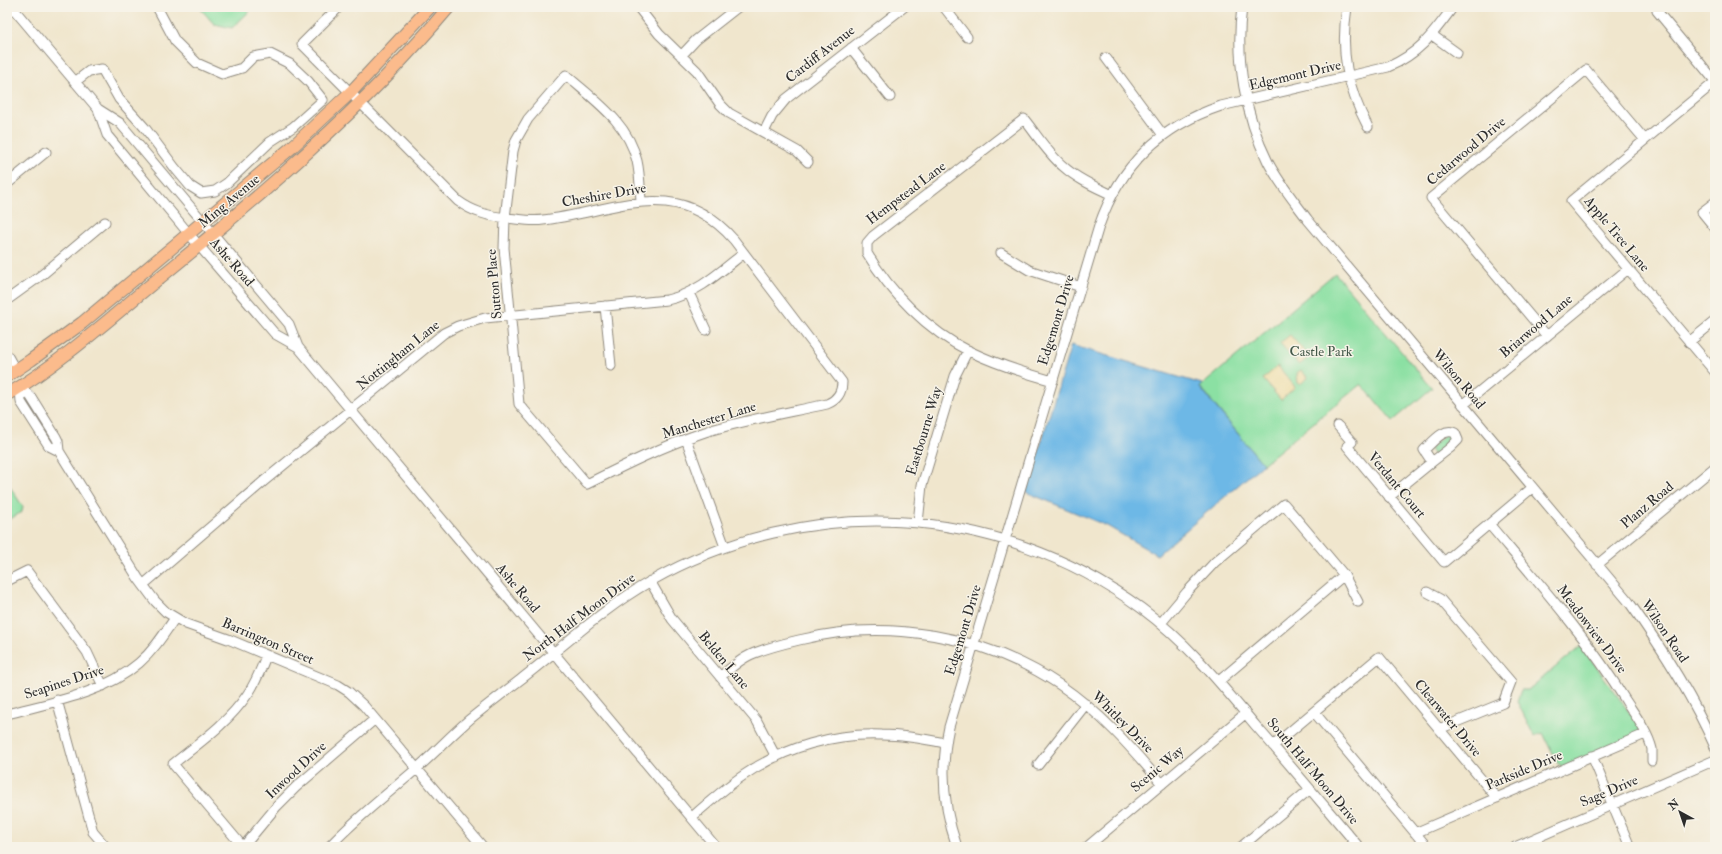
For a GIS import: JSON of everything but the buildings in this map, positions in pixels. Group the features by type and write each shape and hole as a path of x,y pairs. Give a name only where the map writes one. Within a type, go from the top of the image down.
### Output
{"main road":[{"name":"Ming Avenue","path":"8,376 62,339 291,148 351,92 430,7"},
{"name":"Ming Avenue","path":"7,394 20,387 93,334 200,246 302,159 362,102 400,63 450,7"},
{"path":"20,387 23,376 62,339"}],"street":[{"name":"Ashe Road","path":"12,7 98,109 120,123 203,222 212,235 288,324 298,347 716,847"},
{"path":"75,82 89,71 102,69 120,99 145,128 175,168 190,186 201,193 215,191 227,183 270,142 292,127 323,100 308,81 290,64 270,54 253,57 242,68 222,74 197,63 175,41 157,7"},
{"name":"Cheshire Drive","path":"339,7 302,44 362,102 458,201 476,212 504,218 542,220 641,201 670,202 698,211 720,225 744,253 840,378 842,382 841,392"},
{"path":"638,7 660,34 697,71 720,104 729,113 796,151 808,162"},
{"path":"681,56 696,40 738,7"},
{"name":"Cardiff Avenue","path":"764,132 772,116 786,99 904,7"},
{"path":"944,7 967,37"},
{"name":"Wilson Road","path":"1242,7 1240,53 1247,100 1260,145 1281,184 1308,220 1629,602 1652,634 1692,700 1715,747"},
{"path":"1347,7 1344,39 1348,77 1358,109 1368,127"},
{"name":"Edgemont Drive","path":"957,847 948,816 945,797 943,779 945,743 1101,220 1112,195 1138,157 1163,135 1179,124 1207,111 1247,100 1377,70 1401,62 1423,45 1453,7"},
{"path":"1662,7 1657,11 1715,82"},
{"path":"1432,35 1457,53"},
{"path":"851,48 890,97"},
{"path":"1106,58 1163,135"},
{"name":"Cedarwood Drive","path":"1547,336 1431,198 1586,70 1645,140"},
{"name":"Sutton Place","path":"587,484 519,404 504,248 504,218 513,151 519,135 528,119 566,75 611,114 627,136 637,161 641,201"},
{"name":"Apple Tree Lane","path":"1715,82 1571,201 1715,372"},
{"name":"Ashe Road","path":"98,109 107,135 189,234 275,334 298,347"},
{"name":"Hempstead Lane","path":"1052,381 1004,366 968,350 926,322 897,293 867,253 866,247 869,239 1024,119 1054,158 1064,168 1077,177 1112,195"},
{"path":"7,184 46,152"},
{"path":"1715,202 1702,212 1715,228"},
{"path":"7,300 43,274 105,222"},
{"name":"Nottingham Lane","path":"142,585 264,481 444,333 472,321 485,318 667,300 689,293 698,288 744,253"},
{"path":"1001,253 1029,270 1081,287"},
{"name":"Briarwood Lane","path":"1463,405 1628,269"},
{"path":"689,293 706,330"},
{"path":"605,306 611,366"},
{"path":"1690,342 1715,321"},
{"name":"Eastbourne Way","path":"918,523 926,472 955,376 968,350"},
{"path":"7,355 12,364 8,376"},
{"name":"Barrington Street","path":"20,387 21,402 49,446 59,451 142,585 155,601 175,618 186,624 228,639 338,685 357,699 482,847"},
{"name":"Manchester Lane","path":"587,484 629,462 686,439 733,424 827,404 833,401 841,392"},
{"name":"Verdant Court","path":"1338,426 1352,442 1347,446 1444,562 1490,524"},
{"path":"686,439 725,547"},
{"path":"1389,497 1432,462"},
{"name":"Planz Road","path":"1597,565 1715,467"},
{"path":"1490,524 1532,488"},
{"path":"1161,623 1215,562 1284,504 1344,575 1358,602"},
{"name":"North Half Moon Drive","path":"329,847 358,818 417,769 468,721 555,653 593,620 618,602 650,581 692,560 725,547 785,530 816,524 878,521 918,523 972,531 1005,540 1081,570 1121,594 1161,623 1184,644 1246,713"},
{"name":"Meadowview Drive","path":"1490,524 1595,652 1615,682 1645,734 1652,749 1652,761"},
{"path":"7,581 28,571 87,652 103,686"},
{"path":"1218,681 1344,575"},
{"name":"Belden Lane","path":"650,581 672,619 757,721 776,757"},
{"path":"1427,592 1440,599 1511,682 1503,703 1439,729"},
{"name":"Seapines Drive","path":"7,714 103,686 127,673 140,663 159,642 175,618"},
{"name":"Whitley Drive","path":"720,676 738,662 762,650 808,637 831,633 855,631 902,632 948,638 973,645 1010,659 1038,672 1086,704 1121,736 1162,784"},
{"path":"243,847 174,764 223,723 239,707 256,680 266,656"},
{"name":"Clearwater Drive","path":"1314,712 1379,657 1497,798"},
{"path":"57,700 93,832 106,847"},
{"path":"1038,765 1086,704"},
{"path":"1273,746 1314,712 1427,847"},
{"name":"South Half Moon Drive","path":"1246,713 1358,847"},
{"name":"Scenic Way","path":"1087,847 1246,713"},
{"name":"Inwood Drive","path":"243,847 277,806 296,787 375,719"},
{"name":"Parkside Drive","path":"1415,833 1645,734"},
{"path":"692,817 744,775 776,757 822,741 862,735 903,736 945,743"},
{"path":"1592,756 1630,847"},
{"name":"Sage Drive","path":"1514,847 1715,760"},
{"path":"1241,847 1310,789"}],"green space":[{"path":"199,7 254,7 232,28 214,24"},
{"name":"Castle Park","path":"1335,273 1432,388 1393,421 1361,384 1263,464 1200,387"},
{"path":"1447,432 1456,436 1436,455 1434,455 1430,449"},
{"path":"7,482 23,507 22,512 10,519 7,515"},
{"path":"1580,647 1582,647 1645,734 1562,769 1560,764 1558,764 1543,733 1534,736 1517,701 1521,690 1528,690"}],"sand":[{"path":"1290,335 1309,357 1299,365 1280,343"},
{"path":"1278,366 1295,387 1281,400 1263,379"},
{"path":"1301,370 1308,378 1300,384 1298,383 1297,373"}],"water":[{"path":"1071,345 1202,384 1200,388 1263,464 1157,555 1107,526 1026,492"}]}
